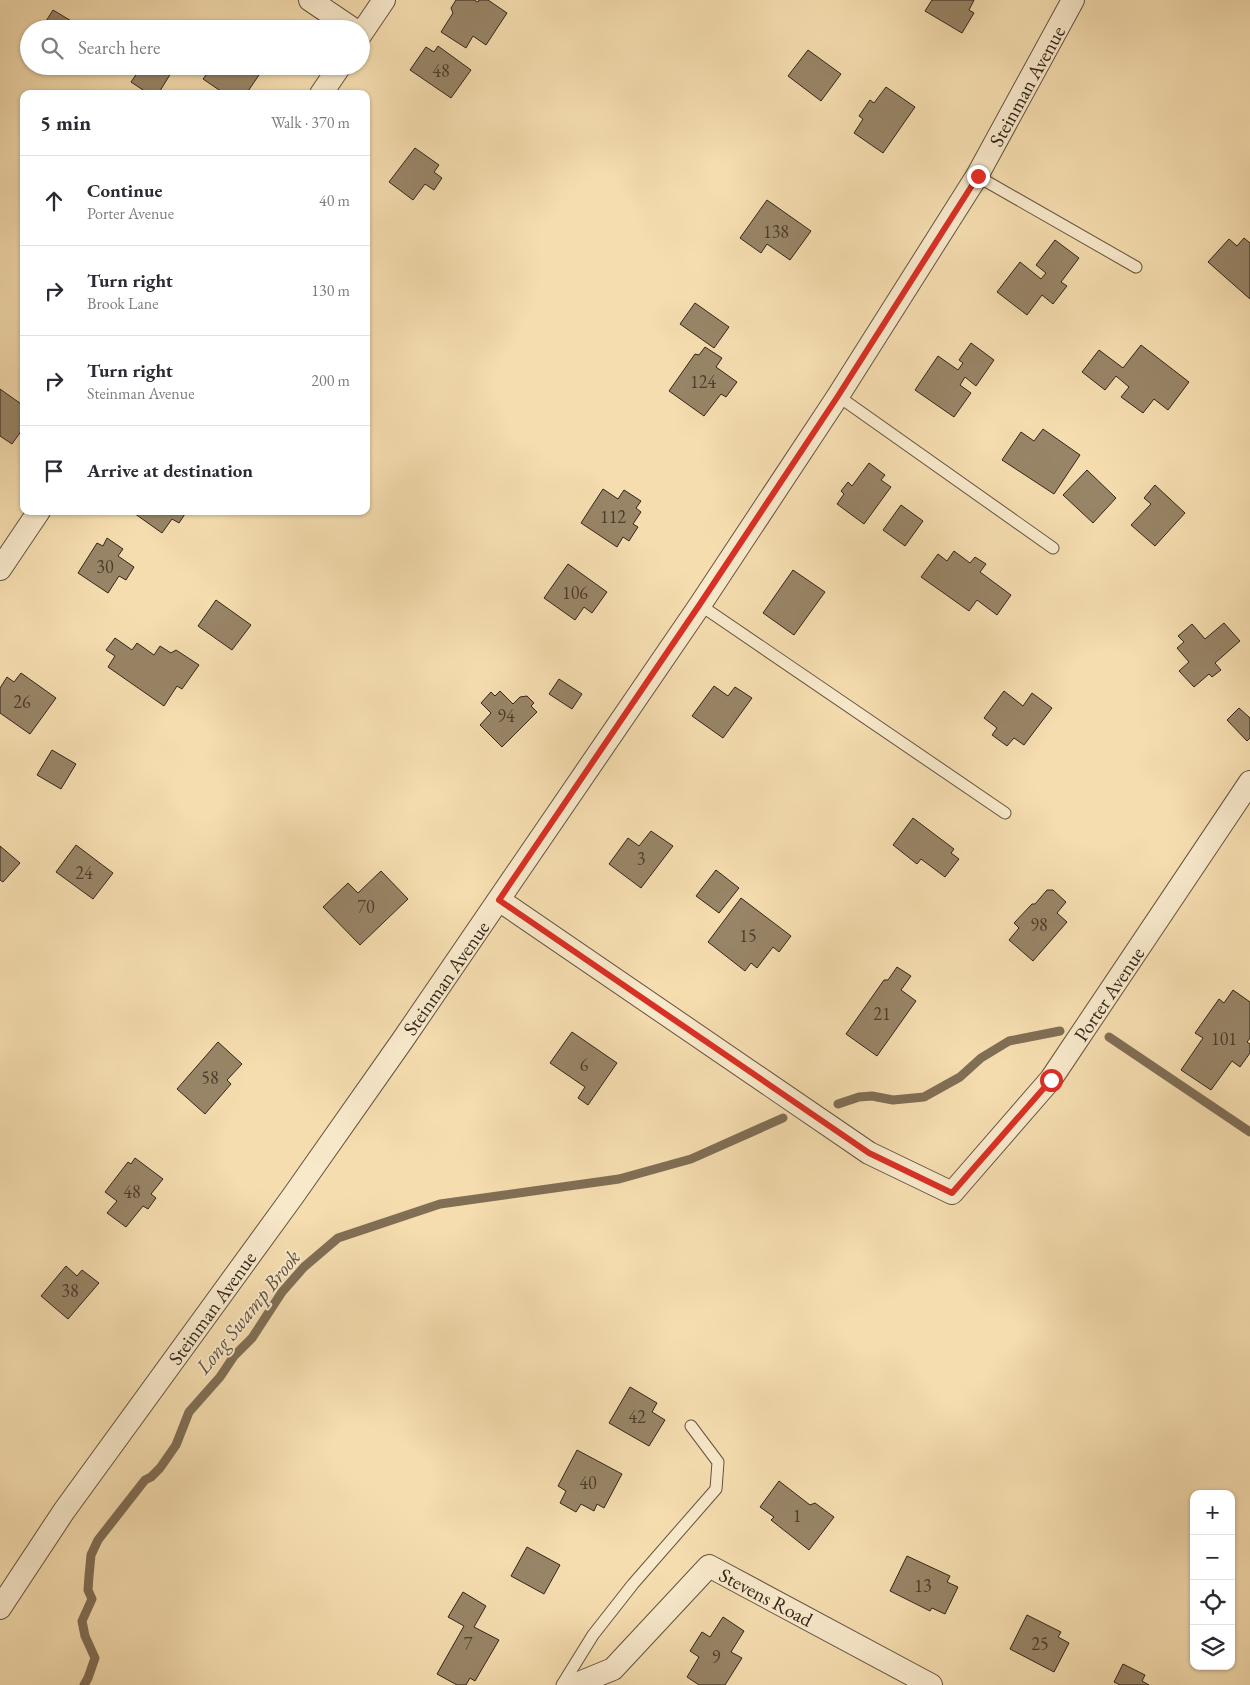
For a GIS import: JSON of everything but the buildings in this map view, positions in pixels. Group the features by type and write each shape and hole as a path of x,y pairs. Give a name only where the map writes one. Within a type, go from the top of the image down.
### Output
{"street":[{"path":"310,0 340,20"},
{"path":"370,21 384,0"},
{"name":"Steinman Avenue","path":"0,1608 64,1511 293,1196 499,900 700,604 838,396 978,176 1073,0"},
{"path":"324,90 334,75"},
{"path":"0,569 36,515"},
{"name":"Porter Avenue","path":"499,900 869,1153 952,1193 1051,1080 1250,782"},
{"name":"Stevens Road","path":"574,1685 613,1669 709,1566 931,1685"}],"lane":[{"path":"978,176 1136,267"},
{"path":"838,396 1053,548"},
{"path":"700,604 1004,814"},
{"path":"562,1685 593,1635 633,1584 716,1489 718,1462 690,1426"}],"waterway":[{"name":"Long Swamp Brook","path":"838,1104 859,1097 872,1096 893,1100 924,1097 960,1077 981,1058 1009,1041 1060,1031"},
{"name":"Long Swamp Brook","path":"1109,1037 1250,1132"},
{"name":"Long Swamp Brook","path":"84,1685 95,1658 85,1636 82,1621 92,1599 88,1590 91,1555 98,1540 145,1480 160,1468 176,1445 189,1412 220,1377 234,1356 252,1338 282,1292 304,1267 338,1238 440,1204 619,1179 691,1159 783,1118"}],"route":[{"path":"978,176 838,396 700,604 499,900 869,1153 952,1193 1051,1080"}]}
